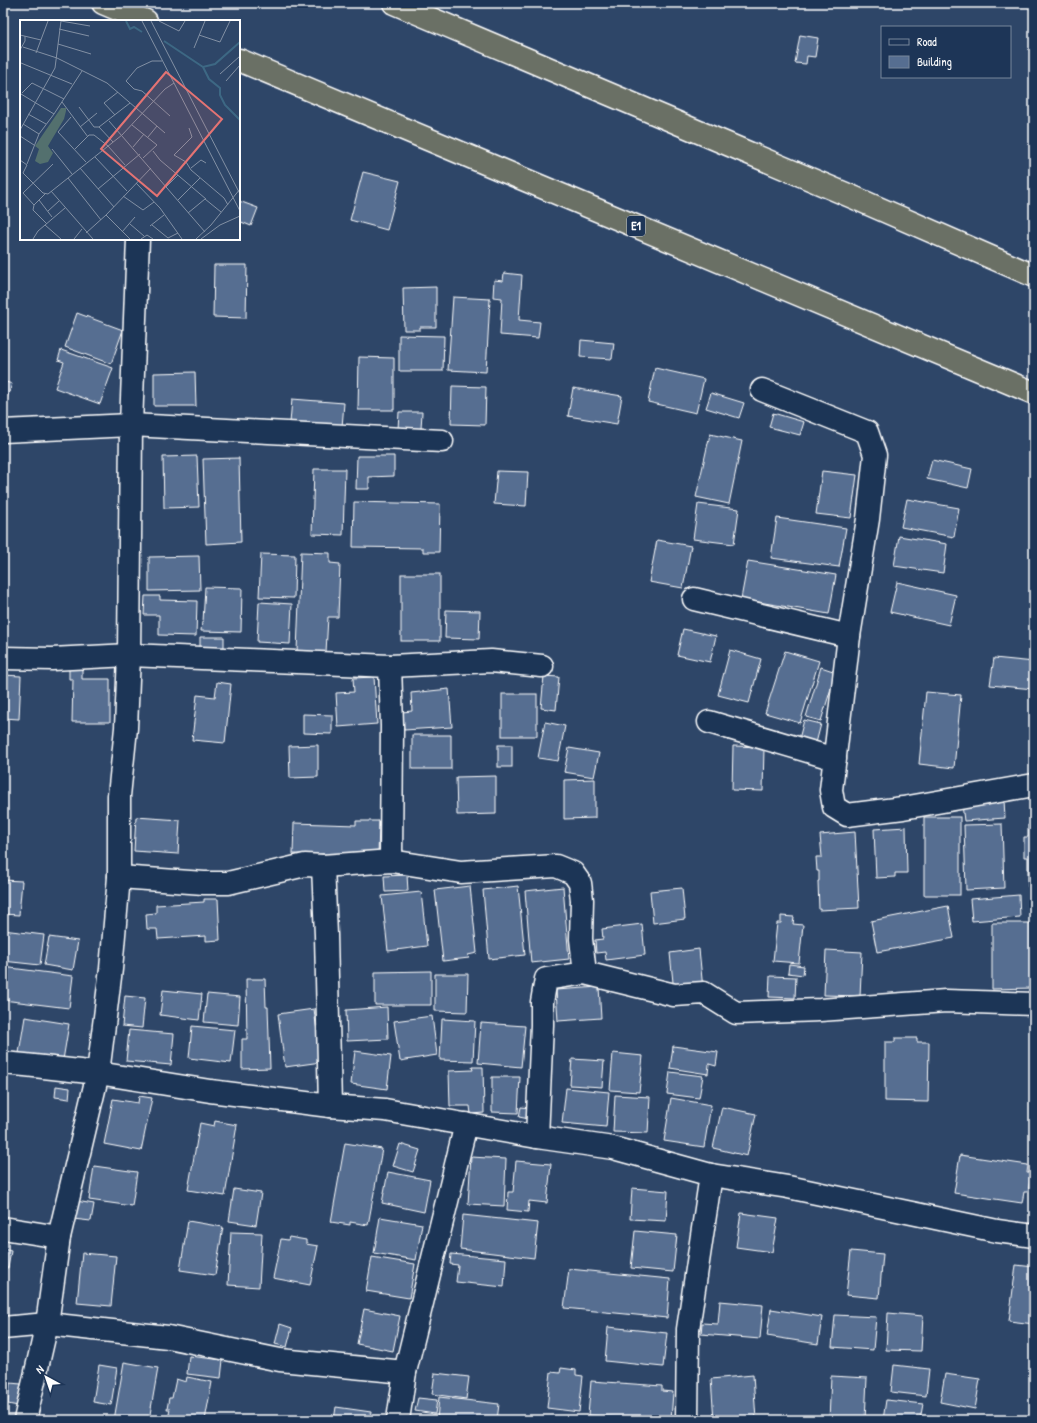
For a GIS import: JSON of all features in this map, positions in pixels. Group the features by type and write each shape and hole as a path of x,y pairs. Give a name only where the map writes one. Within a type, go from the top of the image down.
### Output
{"highway":[{"path":"103,3 144,20"},
{"path":"394,3 841,192 1034,276"},
{"name":"E1","path":"240,60 1034,393"}],"street":[{"path":"25,1420 47,1324 59,1237 98,1073 111,969 119,877 119,796 126,728 129,656 131,425 138,240"},
{"path":"762,390 868,432 874,455 868,519 849,636 831,790 834,807 847,815 903,808 1034,784"},
{"path":"3,431 131,425 442,441"},
{"path":"694,599 849,636"},
{"path":"3,658 52,659 129,656 390,666 491,661 542,666"},
{"path":"390,666 392,726 391,861"},
{"path":"709,722 835,759"},
{"path":"119,877 204,883 228,883 305,865 322,866 391,861 461,872 556,866 573,872 580,883 582,900 581,939 585,973"},
{"path":"322,866 326,935 330,1106"},
{"path":"537,1137 542,1002 546,979 585,973 674,995 704,993 736,1013 820,1010 946,1001 1034,1004"},
{"path":"3,1063 98,1073 210,1091 330,1106 384,1110 537,1137 613,1148 711,1175 788,1187 997,1231 1034,1236"},
{"path":"398,1420 405,1372 466,1124"},
{"path":"687,1420 688,1329 711,1175"},
{"path":"3,1228 59,1237"},
{"path":"3,1328 47,1324 168,1337 280,1360 405,1372"}],"building":[{"path":"800,35 818,38 815,57 807,56 806,64 795,63"},
{"path":"363,172 400,181 387,230 350,220"},
{"path":"240,201 258,208 251,226 240,221"},
{"path":"214,265 247,265 246,318 213,317"},
{"path":"504,273 522,275 519,320 540,322 538,338 500,335 502,298 493,297 494,280 503,281"},
{"path":"436,287 436,327 420,327 420,330 404,330 403,288"},
{"path":"453,297 490,299 486,372 448,370"},
{"path":"77,313 123,330 111,364 65,347"},
{"path":"399,335 444,336 443,371 399,371"},
{"path":"581,340 614,343 612,359 580,357"},
{"path":"61,350 113,368 100,404 55,388 64,362 58,360"},
{"path":"359,357 394,358 394,410 358,410"},
{"path":"655,368 704,379 696,413 648,402"},
{"path":"195,372 196,406 154,406 154,373"},
{"path":"3,381 12,384 3,409"},
{"path":"452,386 486,387 485,425 451,424"},
{"path":"573,388 622,396 617,424 568,416"},
{"path":"711,393 744,403 739,418 706,408"},
{"path":"292,399 344,403 342,427 290,423"},
{"path":"399,412 422,412 421,429 398,429"},
{"path":"773,413 804,422 800,435 769,427"},
{"path":"710,434 742,441 729,504 696,497"},
{"path":"197,456 199,507 164,508 163,457"},
{"path":"357,456 394,456 394,476 369,477 369,489 356,489"},
{"path":"239,458 241,542 206,544 203,459"},
{"path":"932,460 972,469 968,488 927,479"},
{"path":"314,469 345,469 343,535 312,534"},
{"path":"497,471 528,472 526,506 494,504"},
{"path":"822,471 857,475 851,518 816,514"},
{"path":"907,499 959,508 954,537 901,527"},
{"path":"354,502 440,504 439,552 423,552 423,548 353,547"},
{"path":"698,504 739,509 734,544 693,539"},
{"path":"777,518 846,528 839,567 771,558"},
{"path":"899,536 947,544 943,573 894,566"},
{"path":"657,540 691,546 683,588 649,582"},
{"path":"301,552 330,553 330,563 340,564 338,617 328,617 326,652 297,651"},
{"path":"261,554 295,555 294,598 259,597"},
{"path":"199,556 200,590 149,591 149,557"},
{"path":"748,561 836,575 829,614 741,599"},
{"path":"401,574 440,574 440,641 401,641"},
{"path":"897,582 956,595 949,625 890,612"},
{"path":"205,587 242,588 241,632 201,631"},
{"path":"145,596 160,596 160,600 197,601 196,636 159,635 159,615 144,615"},
{"path":"259,602 292,604 290,644 257,642"},
{"path":"446,610 480,611 479,639 445,638"},
{"path":"683,629 716,636 710,662 677,655"},
{"path":"200,637 224,637 224,653 200,652"},
{"path":"730,650 761,659 749,703 718,695"},
{"path":"785,651 819,661 800,723 765,713"},
{"path":"994,658 1034,662 1034,689 990,685"},
{"path":"821,667 836,672 821,721 806,717"},
{"path":"69,669 82,669 82,679 110,679 110,722 72,722 73,679 69,679"},
{"path":"3,675 21,676 19,719 3,718"},
{"path":"544,676 559,677 556,710 541,708"},
{"path":"374,677 377,724 338,727 336,693 354,692 353,678"},
{"path":"217,682 231,684 225,743 192,740 197,695 215,697"},
{"path":"449,689 452,727 404,730 402,712 412,711 411,693"},
{"path":"926,692 961,695 954,768 919,764"},
{"path":"502,694 537,694 537,736 502,736"},
{"path":"303,714 332,715 332,734 303,733"},
{"path":"804,720 821,724 816,743 799,739"},
{"path":"545,722 565,726 558,761 538,758"},
{"path":"412,735 451,735 451,769 412,769"},
{"path":"318,745 318,777 290,778 289,746"},
{"path":"498,745 512,745 512,767 498,767"},
{"path":"733,746 764,747 763,791 732,790"},
{"path":"569,748 599,753 594,777 564,772"},
{"path":"1034,751 1034,768 1031,767"},
{"path":"496,776 496,814 457,815 456,777"},
{"path":"595,779 595,818 564,819 564,780"},
{"path":"1004,800 1005,818 964,821 962,804"},
{"path":"136,817 180,820 178,854 134,851"},
{"path":"924,817 960,817 960,895 924,895"},
{"path":"356,821 379,821 378,856 293,854 294,823 356,825"},
{"path":"1002,824 1004,888 966,890 964,825"},
{"path":"1028,825 1034,825 1034,886 1028,887 1028,857 1024,857 1024,837 1028,837"},
{"path":"906,827 907,873 895,873 895,877 876,878 874,829"},
{"path":"855,832 859,908 819,910 819,871 817,871 816,857 822,857 820,835"},
{"path":"407,875 408,891 385,892 384,876"},
{"path":"3,880 22,881 19,915 3,914"},
{"path":"470,886 477,953 468,955 469,958 443,961 435,890"},
{"path":"518,886 525,955 489,959 483,890"},
{"path":"563,887 569,959 531,963 525,891"},
{"path":"682,888 685,919 653,923 650,891"},
{"path":"421,892 427,946 388,951 382,896"},
{"path":"1019,895 1020,917 972,921 970,899"},
{"path":"204,899 218,899 220,940 206,941 206,936 158,939 157,929 147,929 146,914 156,913 156,905 204,902"},
{"path":"948,906 954,938 877,952 871,921"},
{"path":"781,916 794,917 793,924 803,925 799,963 773,961 777,923 781,923"},
{"path":"992,923 1031,923 1032,988 992,989"},
{"path":"642,924 645,955 606,960 605,952 596,953 595,940 603,939 602,929"},
{"path":"3,930 44,935 40,965 3,961"},
{"path":"49,937 78,941 73,970 44,965"},
{"path":"699,949 703,989 674,992 670,953"},
{"path":"826,950 862,952 860,996 824,995"},
{"path":"789,964 804,966 803,975 788,973"},
{"path":"3,967 73,976 69,1008 3,1000"},
{"path":"431,971 431,1005 375,1005 375,972"},
{"path":"435,974 468,974 467,1012 435,1011"},
{"path":"770,976 796,977 795,998 769,997"},
{"path":"246,979 265,979 266,1007 268,1007 270,1068 242,1069 242,1039 247,1039"},
{"path":"599,987 601,1018 558,1021 556,990"},
{"path":"163,990 202,994 199,1020 160,1015"},
{"path":"207,994 240,997 238,1025 204,1022"},
{"path":"125,996 145,998 142,1028 122,1026"},
{"path":"387,1007 388,1039 347,1041 346,1010"},
{"path":"314,1009 321,1062 285,1067 278,1014"},
{"path":"432,1016 437,1055 400,1061 394,1021"},
{"path":"25,1017 69,1024 63,1060 19,1053"},
{"path":"442,1019 475,1021 473,1061 440,1060"},
{"path":"481,1023 525,1026 521,1067 478,1063"},
{"path":"192,1026 235,1030 231,1063 189,1058"},
{"path":"129,1030 174,1034 171,1065 126,1061"},
{"path":"895,1038 917,1038 917,1042 929,1042 928,1102 885,1101 885,1042 895,1042"},
{"path":"673,1046 718,1052 716,1066 709,1064 708,1074 670,1068"},
{"path":"355,1051 391,1056 387,1089 351,1084"},
{"path":"613,1053 643,1056 639,1092 610,1090"},
{"path":"572,1059 604,1061 602,1087 570,1085"},
{"path":"472,1067 483,1067 484,1113 471,1114 470,1106 450,1106 449,1071 473,1070"},
{"path":"670,1072 703,1076 699,1098 667,1094"},
{"path":"492,1077 520,1077 518,1113 492,1112"},
{"path":"56,1086 70,1088 69,1099 55,1097"},
{"path":"566,1088 609,1092 606,1127 562,1123"},
{"path":"615,1095 650,1097 648,1133 613,1132"},
{"path":"139,1096 152,1098 141,1151 104,1144 113,1099 138,1103"},
{"path":"671,1098 711,1105 704,1147 664,1141"},
{"path":"521,1107 531,1108 529,1119 519,1117"},
{"path":"722,1107 756,1114 747,1156 713,1148"},
{"path":"215,1121 237,1125 225,1196 188,1190 200,1123 214,1126"},
{"path":"3,1138 7,1138 3,1169"},
{"path":"345,1143 382,1149 368,1225 350,1222 350,1225 331,1222"},
{"path":"400,1144 420,1150 413,1172 393,1166"},
{"path":"960,1155 1028,1165 1027,1173 1031,1173 1028,1192 1024,1192 1022,1203 954,1193"},
{"path":"471,1157 506,1159 504,1206 468,1204"},
{"path":"516,1161 551,1164 547,1203 529,1201 528,1212 507,1210 508,1192 513,1192"},
{"path":"94,1166 137,1172 132,1206 89,1200"},
{"path":"388,1172 430,1180 424,1212 382,1203"},
{"path":"632,1188 668,1191 666,1221 630,1219"},
{"path":"234,1189 261,1193 256,1225 229,1221"},
{"path":"76,1201 94,1204 91,1221 73,1219"},
{"path":"741,1213 778,1218 772,1252 736,1247"},
{"path":"463,1215 538,1223 534,1258 460,1249"},
{"path":"380,1217 422,1224 416,1260 374,1253"},
{"path":"188,1221 223,1227 215,1275 180,1270"},
{"path":"635,1231 677,1235 673,1272 631,1268"},
{"path":"231,1232 262,1233 259,1287 228,1285"},
{"path":"289,1237 306,1240 306,1244 318,1246 310,1285 273,1278 281,1239 288,1240"},
{"path":"3,1249 11,1251 8,1268 3,1267"},
{"path":"851,1251 883,1254 879,1298 846,1295"},
{"path":"82,1253 116,1256 111,1306 77,1303"},
{"path":"451,1254 506,1259 504,1287 456,1282 458,1265 450,1264"},
{"path":"372,1257 415,1264 409,1298 366,1291"},
{"path":"1016,1265 1034,1267 1034,1324 1009,1321"},
{"path":"569,1269 670,1279 667,1318 564,1308"},
{"path":"720,1301 763,1305 760,1339 701,1334 702,1323 718,1324"},
{"path":"364,1309 400,1316 393,1351 357,1344"},
{"path":"771,1309 822,1317 818,1344 767,1336"},
{"path":"888,1313 923,1316 921,1351 886,1350"},
{"path":"835,1315 876,1317 873,1350 832,1347"},
{"path":"280,1324 292,1328 287,1347 275,1344"},
{"path":"608,1327 667,1333 663,1367 605,1361"},
{"path":"189,1356 223,1360 221,1378 187,1374"},
{"path":"124,1362 158,1368 149,1420 114,1420"},
{"path":"99,1365 117,1368 111,1405 93,1402"},
{"path":"894,1365 929,1369 926,1396 891,1392"},
{"path":"561,1368 576,1370 576,1375 583,1376 579,1412 547,1408 551,1372 560,1373"},
{"path":"435,1373 469,1377 466,1399 432,1394"},
{"path":"945,1374 980,1379 975,1409 940,1402"},
{"path":"753,1375 756,1420 714,1420 711,1379"},
{"path":"831,1376 867,1378 865,1420 829,1420"},
{"path":"187,1377 212,1382 205,1420 168,1420 170,1409 167,1409 169,1398 172,1398 176,1379 186,1382"},
{"path":"591,1381 662,1386 662,1391 673,1392 671,1420 646,1420 588,1415"},
{"path":"10,1383 21,1384 18,1406 8,1404"},
{"path":"439,1397 499,1404 497,1420 437,1420"},
{"path":"418,1398 437,1400 435,1414 415,1411"},
{"path":"886,1400 923,1404 920,1420 883,1420"},
{"path":"3,1402 6,1402 4,1420 3,1420"},
{"path":"336,1407 371,1412 370,1420 334,1420"}]}
